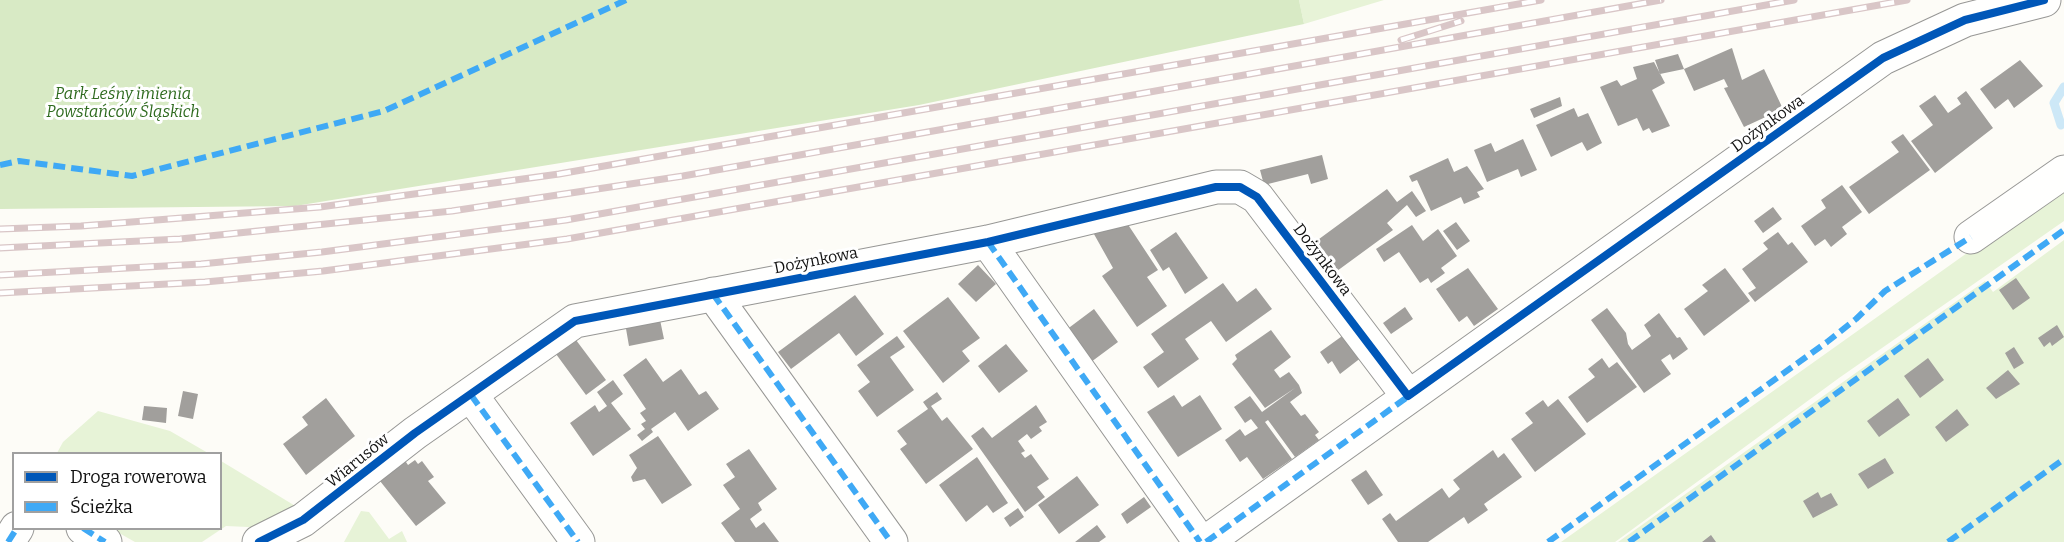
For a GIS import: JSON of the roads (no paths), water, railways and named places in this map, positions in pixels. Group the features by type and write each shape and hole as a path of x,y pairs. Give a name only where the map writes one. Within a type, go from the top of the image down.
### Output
{"street":[{"name":"Dożynkowa","path":"1206,542 1883,58 1922,38 1965,21 2044,0"},
{"path":"1971,237 2064,172"},
{"name":"Dożynkowa","path":"471,395 575,321 988,242 1216,187 1240,187 1257,197 1408,396"},
{"path":"988,242 1200,542"},
{"path":"713,294 891,542"},
{"path":"471,395 578,542"},
{"name":"Wiarusów","path":"259,542 303,520 415,433 471,395"},
{"path":"86,530 105,542"}],"waterway":[{"path":"2061,125 2054,103 2064,87"}],"railway":[{"path":"0,229 81,226 320,207 559,174 1541,0"},
{"path":"0,248 180,239 452,211 683,176 1661,0"},
{"path":"0,275 201,264 322,252 566,220 1794,0"},
{"path":"0,293 205,282 323,271 567,239 1907,0"},
{"path":"1401,40 1461,21"}],"park label":[{"name":"Park Leśny imienia Powstańców Śląskich","path":"123,104"}]}
